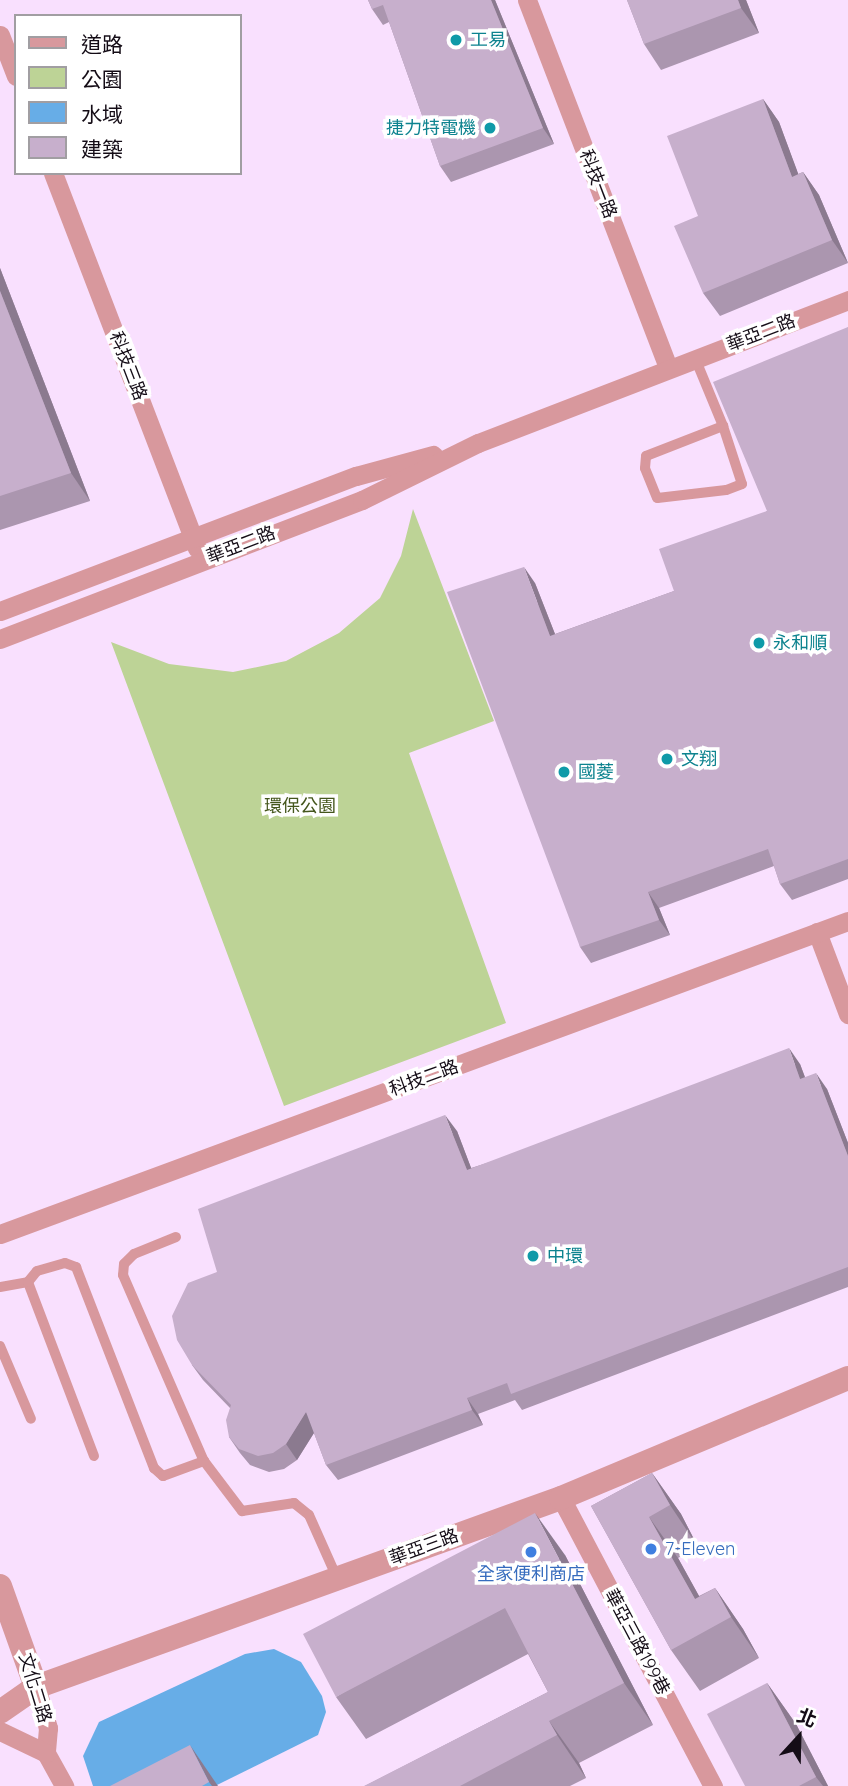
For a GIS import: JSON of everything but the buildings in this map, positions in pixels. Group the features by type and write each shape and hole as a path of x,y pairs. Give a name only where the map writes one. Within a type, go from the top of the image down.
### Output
{"street":[{"name":"科技一路","path":"527,0 668,368"},
{"path":"0,35 14,71"},
{"name":"科技三路","path":"54,175 202,560"},
{"name":"華亞二路","path":"0,639 362,500 478,443 848,300"},
{"name":"華亞二路","path":"0,611 356,476 478,443"},
{"name":"科技二路","path":"0,1234 848,920"},
{"path":"817,932 848,1014"},
{"name":"華亞三路","path":"0,1712 36,1687 561,1498 848,1378"},
{"name":"華亞三路199巷","path":"561,1498 713,1786"},
{"name":"文化二路","path":"0,1586 48,1728 46,1753 64,1786"},
{"name":"文化二路","path":"0,1731 46,1753"}],"lane":[{"path":"695,358 723,426 742,484 726,490 657,498 645,468 646,456 723,426"},
{"path":"177,1237 134,1254 124,1264 124,1275 204,1461 242,1511 294,1503 309,1516 337,1578"},
{"path":"0,1287 28,1282 37,1271 65,1263 76,1266 154,1468 163,1476 204,1461"},
{"path":"28,1282 94,1457"},
{"path":"0,1346 31,1419"}],"green space":[{"name":"環保公園","path":"413,509 494,721 409,753 506,1023 284,1106 111,642 169,664 233,672 286,661 339,633 380,598 401,556"}],"water":[{"path":"274,1649 301,1662 322,1696 326,1712 318,1735 215,1786 93,1786 83,1756 99,1722 245,1654"}],"place":[{"name":"工易","path":"456,40"},
{"name":"捷力特電機","path":"490,128"},
{"name":"永和順","path":"759,643"},
{"name":"文翔","path":"667,759"},
{"name":"國菱","path":"564,772"},
{"name":"中環","path":"533,1256"},
{"name":"7-Eleven","path":"651,1549"},
{"name":"全家便利商店","path":"531,1552"}]}
